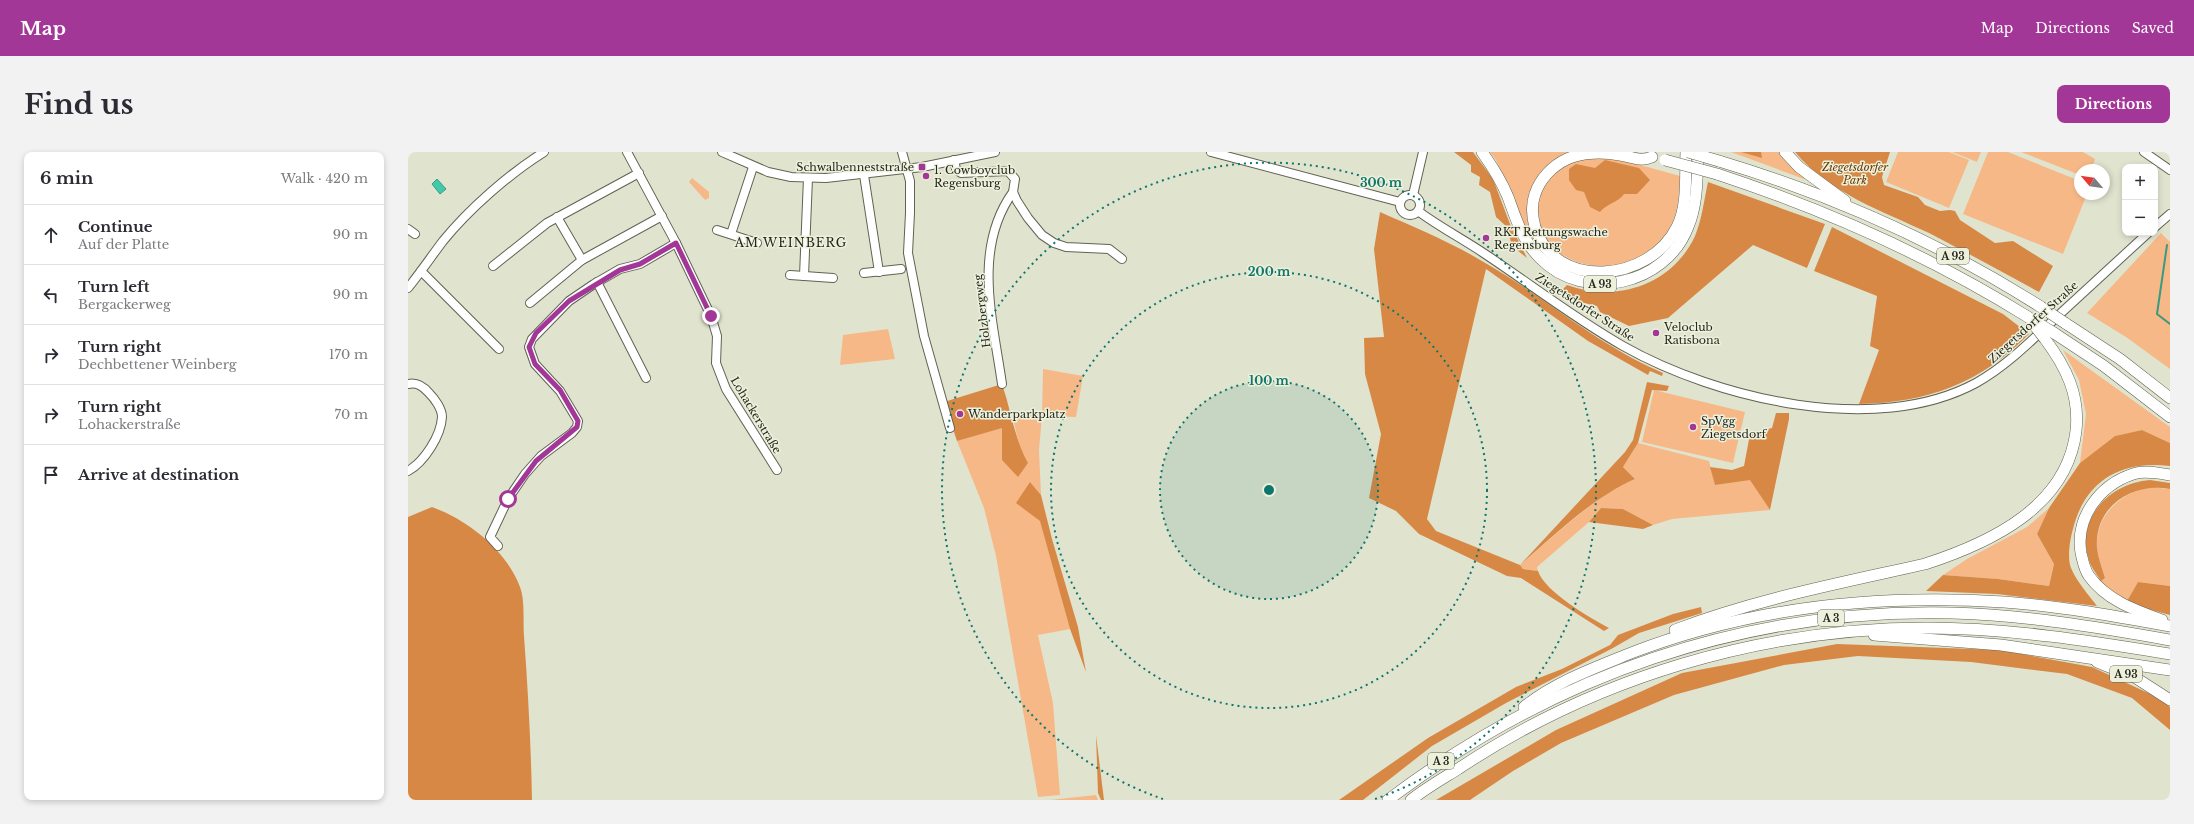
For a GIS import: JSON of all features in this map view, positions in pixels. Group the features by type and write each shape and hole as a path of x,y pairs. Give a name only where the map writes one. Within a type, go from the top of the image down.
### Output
{"highway":[{"name":"A 93","path":"1482,152 1496,171 1518,225 1527,243 1535,253 1546,264 1564,275 1581,282 1602,284 1624,282 1640,277 1659,265 1675,250 1688,227 1693,210 1698,152"},
{"name":"A 93","path":"1633,152 1717,174 1821,211 1880,236 1939,265 2028,317"},
{"name":"A 93","path":"1652,157 1642,161 1619,154 1595,153 1567,159 1555,166 1544,177 1533,200 1534,222 1544,246 1566,264 1598,273 1620,271 1642,264 1657,253 1677,227 1684,194 1687,152 1791,184 1862,213 1950,254 2065,322 2120,359 2170,398"},
{"name":"A 93","path":"1785,152 1799,167 1862,213"},
{"name":"A 3","path":"1606,663 1632,648 1737,608 1833,583 1925,564 1947,557 1992,537 2036,507 2055,486 2070,457 2075,439 2077,420 2076,402 2071,383 2061,360 2049,336 2028,317"},
{"path":"2049,336 2104,366 2170,417"},
{"path":"2170,475 2135,473 2120,479 2101,492 2090,505 2084,517 2080,546 2083,564 2089,576 2105,592 2135,610 2170,621"},
{"name":"A 3","path":"1508,720 1545,691 1606,663 1661,642 1711,627 1775,613 1864,602 1932,599 2005,602 2086,612 2170,626"},
{"name":"A 3","path":"1388,800 1452,754 1508,720 1597,678 1672,651 1750,632 1832,618 1914,613 1996,615 2062,622 2170,640"},
{"name":"A 3","path":"1411,800 1491,747 1549,716 1608,690 1678,665 1741,649 1790,639 1852,631 1928,628 1999,631 2092,642 2170,654"},
{"path":"1852,631 1878,636 2001,644 2170,670"},
{"name":"A 93","path":"2079,655 2136,678 2170,700"}],"street":[{"path":"408,288 465,216 531,160 544,152"},
{"name":"Lohackerstraße","path":"627,152 676,243 716,328 716,363 726,389 777,470"},
{"path":"722,152 753,167 791,177 808,178 864,175 906,169 995,152"},
{"path":"902,152 910,181 908,253 924,336 950,428"},
{"path":"1211,152 1400,202"},
{"path":"1413,195 1423,152"},
{"path":"2144,152 2170,170"},
{"path":"954,160 956,169 962,173 1008,171 1013,174 1015,179 1013,192 1028,218 1042,235 1054,243 1066,247 1109,249 1122,258"},
{"path":"731,234 753,167"},
{"path":"493,266 557,217 639,173"},
{"path":"864,175 879,272"},
{"path":"804,276 808,178"},
{"name":"Holzbergweg","path":"1002,384 987,276 988,257 997,220 1005,203 1013,192"},
{"path":"1413,195 1419,200 1418,211 1414,214 1407,214 1401,210 1400,202 1405,196 1413,195"},
{"name":"Ziegetsdorfer Straße","path":"1418,211 1482,252 1582,320 1637,353 1700,380 1759,398 1822,407 1858,409 1914,405 1959,391 1990,375 2014,356 2145,236"},
{"path":"2158,224 2170,214"},
{"path":"530,303 582,260 662,216"},
{"path":"557,217 582,260"},
{"path":"408,229 415,234"},
{"path":"717,230 757,243"},
{"path":"498,546 490,537 508,499 525,474 541,456 572,433 577,427 578,421 560,390 535,364 529,347 536,333 569,301 597,282 620,270 640,264 676,243"},
{"path":"864,273 901,270"},
{"path":"421,272 499,349"},
{"path":"790,275 833,278"},
{"path":"597,282 646,378"},
{"path":"408,384 413,383 424,387 437,402 442,417 440,428 430,447 419,463 408,471"}],"shaded area":[{"path":"1490,152 1568,152 1553,161 1541,171 1533,184 1528,198 1527,213 1530,228 1537,243 1548,256 1547,259 1528,235 1496,160"},
{"path":"1731,152 1780,152 1806,178 1804,179"},
{"path":"1898,152 1949,152 1969,160 1949,208 1886,182"},
{"path":"1952,152 1981,152 1977,162"},
{"path":"1988,152 2008,152 2074,179 2074,200 2085,200 2063,254 1963,214"},
{"path":"2021,152 2083,152 2095,159 2093,164 2074,164 2074,173"},
{"path":"1595,156 1619,159 1680,176 1678,205 1673,221 1656,246 1633,261 1608,266 1583,264 1561,254 1544,237 1537,216 1542,190 1546,182 1557,170 1570,162"},
{"path":"692,178 709,192 709,198 705,200 689,182"},
{"path":"2161,233 2170,242 2170,369 2126,337 2087,313"},
{"path":"888,329 895,359 840,365 843,335"},
{"path":"2063,350 2170,427 2170,443 2142,430 2115,436 2080,463 2086,414 2079,380"},
{"path":"1043,369 1083,376 1076,417 1042,416 1039,450 1041,495 1030,482 1070,629 1038,635 1053,703 1060,795 1038,797 996,556 984,508 957,441 1002,427 1002,460 1028,463 1020,449 1012,413 1042,415"},
{"name":"SpVgg Ziegetsdorf","path":"1654,390 1745,412 1733,463 1642,442"},
{"path":"1638,443 1709,461 1715,485 1750,479 1770,510 1672,519 1653,525 1623,509 1601,508 1589,522 1537,567 1538,571 1523,569 1520,565 1575,518 1604,496 1635,479 1623,467"},
{"path":"2149,487 2170,489 2170,586 2138,582 2127,601 2110,590 2101,581 2105,578 2099,559 2097,536 2105,516 2119,500 2138,490"},
{"path":"2049,508 2037,534 2054,564 2049,586 1998,579 1943,575 1967,559 2027,527"},
{"path":"1096,795 1098,800 1050,800"}],"green space":[{"path":"1454,152 1473,152 1493,179 1510,224 1527,258 1512,246 1507,227 1496,217 1490,192 1479,185 1480,177 1471,172 1471,165"},
{"path":"1741,152 1761,152 1762,158"},
{"name":"Ziegetsdorfer Park","path":"1795,152 1890,152 1882,177 1884,185 1918,197 1925,205 1940,211 1955,211 1960,220 1995,243 2013,241 2053,266 2039,292 1929,233 1857,200 1824,179"},
{"path":"1605,160 1639,168 1650,180 1637,194 1624,194 1600,212 1590,207 1584,192 1576,190 1569,180 1569,169 1576,164 1595,168"},
{"path":"1708,182 1825,224 1807,268 1753,245 1668,318 1629,326 1600,312 1597,306 1580,302 1560,292 1567,285 1586,290 1605,292 1623,290 1641,286 1658,278 1672,267 1685,253 1695,236"},
{"path":"1380,212 1474,256 1510,278 1616,349 1663,373 1662,376 1650,371 1648,375 1588,341 1486,269 1427,519 1436,531 1520,565 1523,569 1538,571 1542,579 1558,595 1580,611 1609,628 1604,631 1521,578 1507,576 1419,534 1396,511 1369,498 1381,434 1365,374 1364,338 1384,337 1374,249"},
{"path":"1832,227 2003,314 2029,334 2011,351 1992,365 1952,387 1908,400 1859,404 1879,350 1870,346 1877,296 1814,271"},
{"path":"1647,382 1669,386 1667,391 1652,390 1638,443 1623,467 1635,479 1589,506 1520,565 1625,452 1633,440"},
{"path":"1002,384 1019,444 1028,463 1018,477 1002,460 1002,428 957,441 944,402"},
{"path":"1776,413 1789,413 1789,419 1770,510 1750,480 1715,485 1710,467 1732,470 1744,466 1750,434 1772,428"},
{"path":"2142,430 2170,443 2170,466 2136,466 2121,470 2108,477 2096,486 2086,498 2079,512 2072,533 2069,554 2071,568 2079,583 2097,606 1997,594 1926,591 1943,575 1998,579 2049,586 2054,564 2037,534 2049,508 2080,463 2115,436"},
{"path":"2150,480 2170,483 2170,489 2143,489 2130,494 2118,500 2109,509 2102,520 2098,533 2097,548 2105,578 2101,581 2093,569 2088,557 2086,542 2092,515 2100,504 2110,495 2136,482"},
{"path":"1030,482 1041,495 1052,539 1078,627 1086,672 1070,629 1040,521 1016,503"},
{"path":"432,507 459,520 484,538 514,573 522,592 532,800 408,800 408,517"},
{"path":"1601,508 1623,509 1653,525 1643,529 1589,522"},
{"path":"2138,582 2170,586 2170,615 2144,608 2127,601"},
{"path":"1701,607 1702,613 1639,633 1506,703 1432,746 1363,800 1339,800 1428,738 1516,687 1562,669 1610,645 1618,635 1673,614"},
{"path":"1837,644 2000,650 2092,667 2159,698 2170,707 2170,730 2132,698 2067,674 1971,662 1858,656 1784,665 1674,695 1561,743 1513,771 1470,800 1436,800 1556,730 1682,673"},
{"path":"1096,735 1104,800 1101,800 1098,793"}],"water":[{"path":"437,179 446,189 440,194 432,184"}],"waterway":[{"path":"2167,245 2157,314 2170,324"}],"place":[{"name":"Schwalbenneststraße","path":"922,167"},
{"name":"1. Cowboyclub Regensburg","path":"926,176"},
{"name":"RKT Rettungswache Regensburg","path":"1486,238"},
{"name":"Veloclub Ratisbona","path":"1656,333"},
{"name":"Wanderparkplatz","path":"960,414"},
{"name":"SpVgg Ziegetsdorf","path":"1693,427"}],"district":[{"name":"AM WEINBERG","path":"791,243"}],"route":[{"path":"508,499 536,461 572,433 577,427 578,421 566,398 535,364 529,347 536,333 556,312 594,284 620,270 640,264 676,243 711,316"}]}
